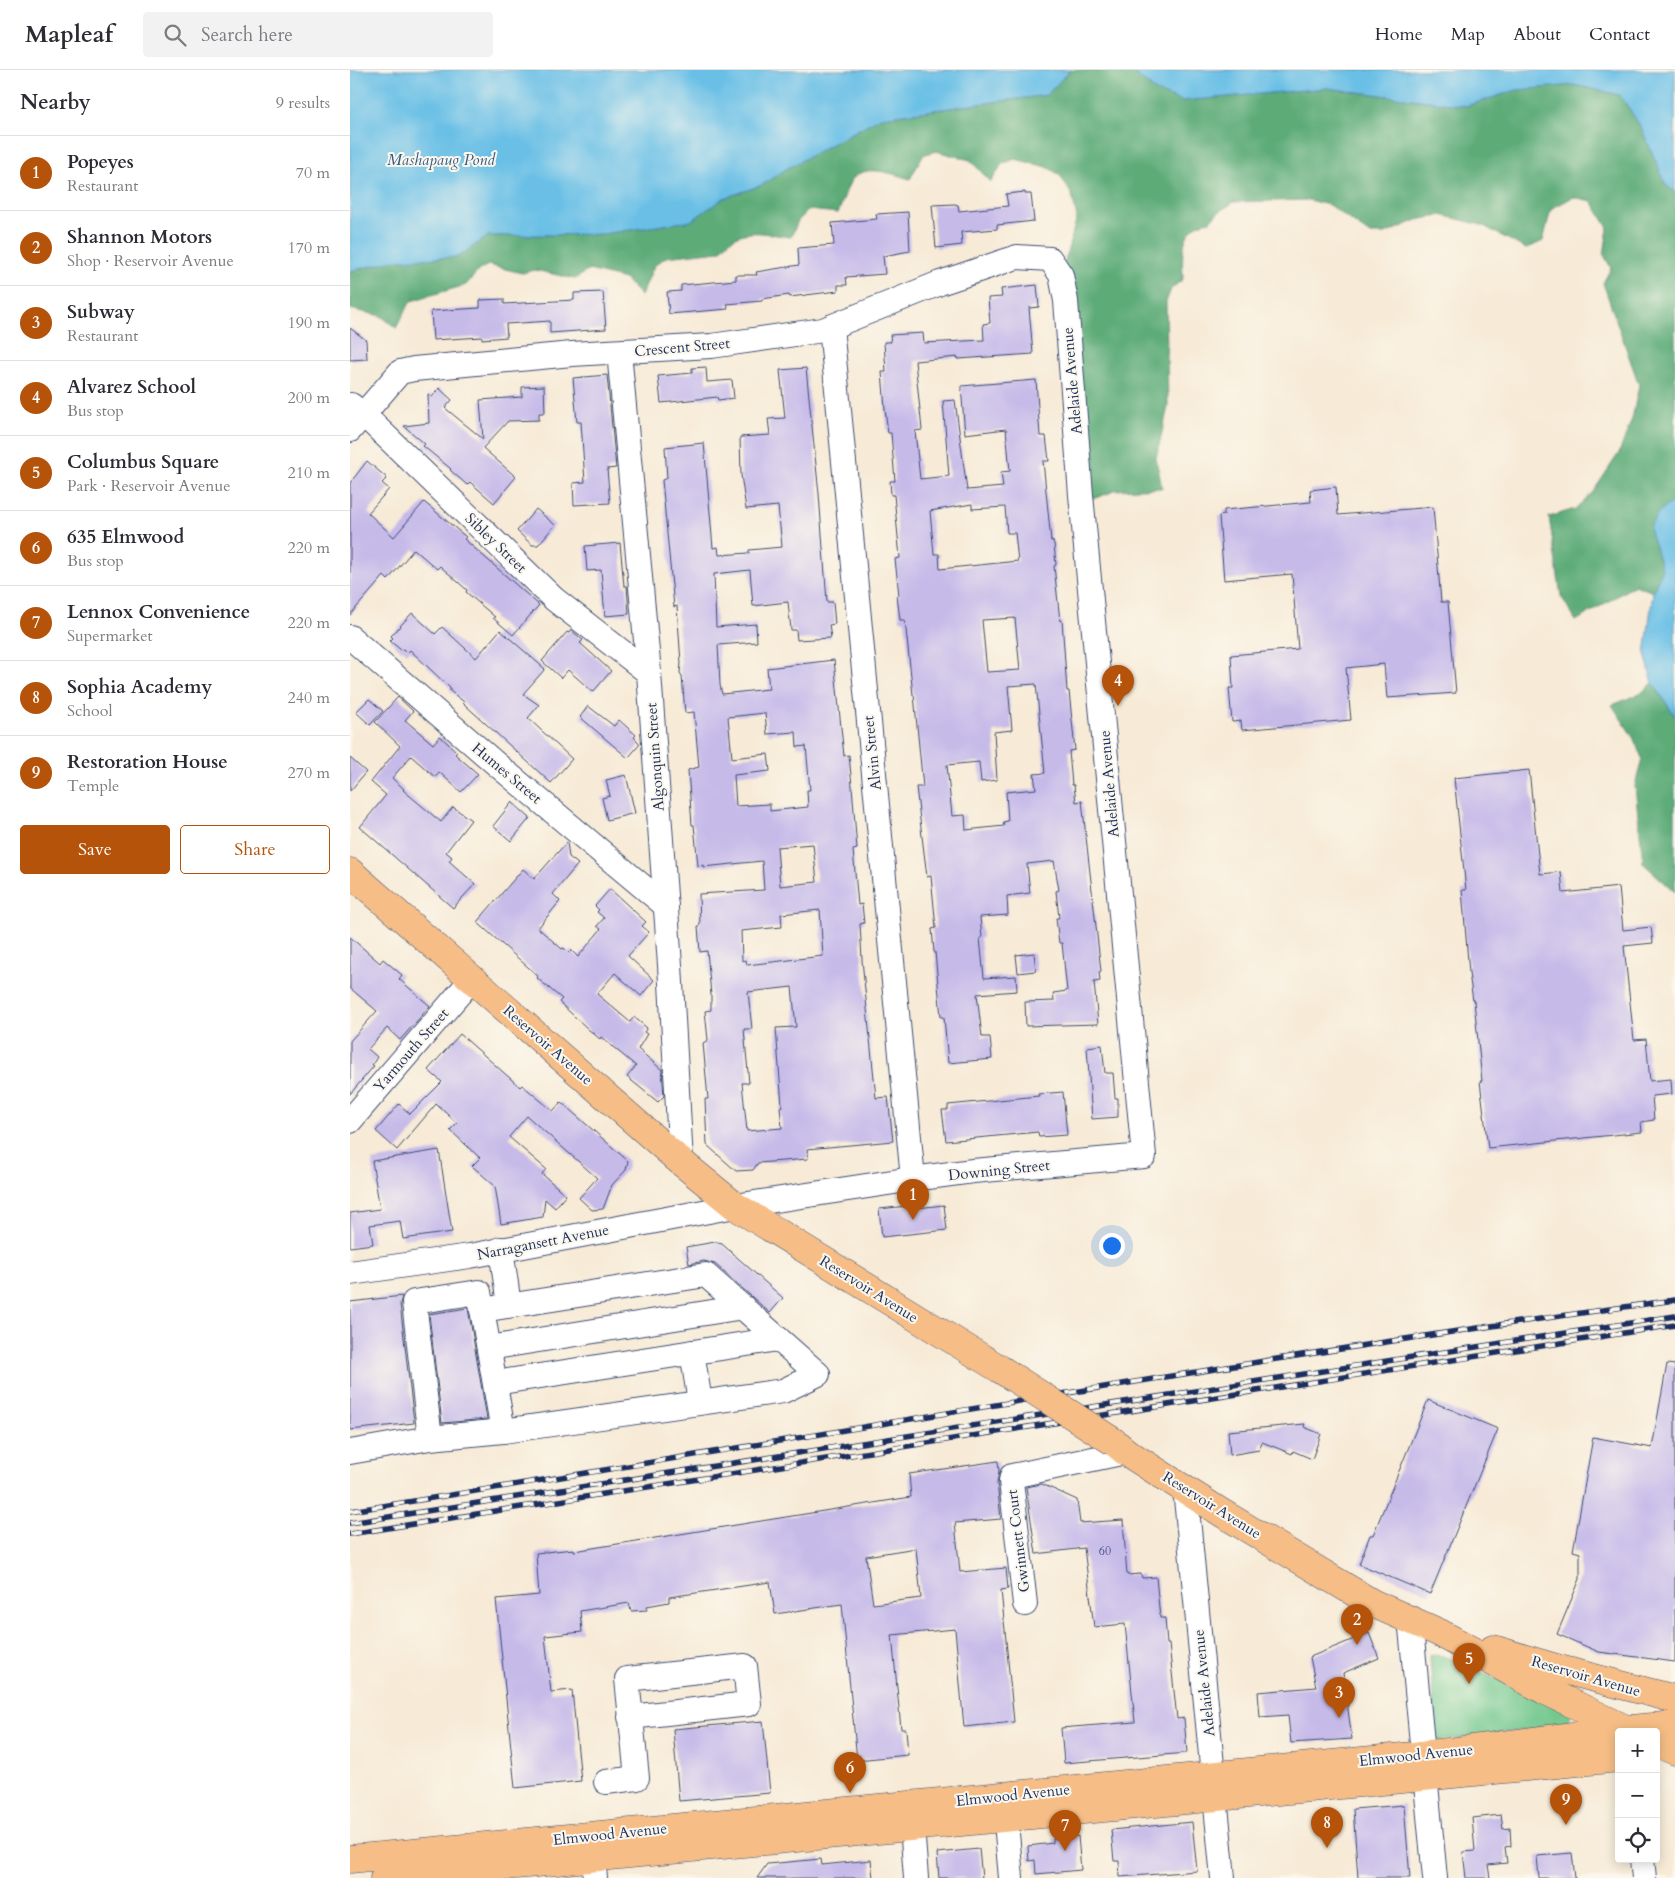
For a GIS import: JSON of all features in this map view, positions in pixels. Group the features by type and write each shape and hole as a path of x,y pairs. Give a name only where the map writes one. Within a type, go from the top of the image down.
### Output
{"main road":[{"name":"Reservoir Avenue","path":"350,872 681,1162 735,1206 1000,1369 1222,1513 1372,1603 1410,1618 1544,1690 1624,1728"},
{"name":"Reservoir Avenue","path":"1440,1633 1556,1668 1675,1699"},
{"name":"Elmwood Avenue","path":"1647,1728 1675,1725"},
{"name":"Elmwood Avenue","path":"1424,1766 1615,1732"},
{"path":"1660,1744 1675,1752"},
{"path":"1660,1754 1675,1752"},
{"name":"Elmwood Avenue","path":"593,1857 1004,1807 1214,1786 1424,1766 1615,1758"},
{"name":"Elmwood Avenue","path":"350,1859 386,1872 593,1857 912,1826 1004,1807"}],"street":[{"name":"Crescent Street","path":"354,416 400,372 414,369 572,354 711,346 823,330 940,283 1016,258 1027,257"},
{"name":"Adelaide Avenue","path":"1027,257 1050,259 1061,274 1066,301 1081,495 1144,1156"},
{"name":"Alvin Street","path":"831,327 913,1180"},
{"name":"Algonquin Street","path":"619,352 649,673 666,906 681,1162"},
{"name":"Sibley Street","path":"354,416 554,599 649,673"},
{"name":"Humes Street","path":"350,637 495,763 666,906"},
{"name":"Yarmouth Street","path":"350,1121 472,979"},
{"name":"Downing Street","path":"735,1206 974,1171 1144,1156"},
{"name":"Narragansett Avenue","path":"350,1273 470,1256 735,1206"},
{"path":"500,1249 509,1306"},
{"path":"470,1256 489,1348 503,1431"},
{"path":"350,1452 430,1438 503,1431 783,1391 818,1374 706,1275 509,1306 480,1301 414,1302 430,1438"},
{"path":"489,1348 743,1307"},
{"path":"495,1383 778,1338"},
{"path":"692,1352 700,1402"},
{"name":"Gwinnett Court","path":"1025,1604 1011,1481 1012,1476 1120,1447"},
{"name":"Adelaide Avenue","path":"1185,1488 1223,1878"},
{"path":"1410,1618 1435,1878"},
{"path":"606,1782 637,1778 630,1717 627,1679 745,1666 749,1704 630,1717"},
{"path":"1004,1807 1011,1878"},
{"path":"912,1826 916,1878"},
{"path":"1642,1863 1644,1878"}],"green space":[{"path":"1070,70 1130,70 1157,92 1182,101 1327,88 1466,106 1517,90 1575,85 1620,95 1641,127 1666,185 1675,192 1675,500 1660,511 1649,528 1662,569 1653,592 1635,585 1576,621 1561,596 1549,517 1575,509 1593,492 1619,453 1632,419 1639,385 1603,283 1611,268 1604,255 1608,228 1592,201 1573,197 1551,209 1543,241 1526,249 1482,225 1441,215 1417,220 1385,234 1370,234 1329,205 1308,200 1234,202 1217,213 1210,221 1193,228 1188,235 1183,251 1183,279 1171,289 1166,302 1168,407 1156,458 1162,488 1113,490 1084,502 1061,274 1077,217 1072,195 1060,175 1047,167 1015,159 1002,164 991,182 970,160 936,151 923,155 910,179 886,172 869,171 861,173 854,177 849,184 838,213 809,210 798,221 791,237 761,233 744,234 736,237 720,251 666,257 654,266 641,296 625,279 589,270 575,279 535,270 522,273 488,265 479,270 466,285 411,301 396,328 381,316 350,309 350,271 397,260 458,257 488,236 603,234 691,221 724,198 762,185 786,169 881,117 1047,95"},
{"path":"1653,683 1675,716 1675,892 1643,863 1635,786 1642,758 1633,737 1612,705 1640,694"},
{"path":"1430,1655 1443,1656 1570,1711 1570,1725 1436,1741"}],"water":[{"name":"Mashapaug Pond","path":"350,70 1070,70 1047,95 881,117 786,169 762,185 724,198 691,221 603,234 488,236 458,257 397,260 350,271"},
{"path":"1130,70 1675,70 1675,192 1666,185 1641,127 1620,95 1574,85 1517,90 1466,106 1327,88 1182,101 1157,92"},
{"path":"1675,500 1675,716 1653,683 1645,654 1653,592 1662,569 1649,528 1660,511"}],"building":[{"path":"1025,192 1025,194 1031,194 1034,221 997,225 997,229 961,232 962,245 936,248 932,205 955,204 958,205 959,211 1008,206 1006,194"},
{"path":"908,212 910,251 883,256 885,274 846,277 847,285 838,285 838,291 790,297 789,295 762,299 762,301 727,304 728,309 669,314 667,292 681,291 681,285 736,280 736,275 757,275 756,272 799,265 798,248 834,245 832,223 877,219 876,214"},
{"path":"1037,285 1039,307 1029,308 1033,354 915,361 922,430 915,431 920,479 949,476 943,401 955,400 967,490 1003,487 1001,472 1010,471 1006,429 965,434 961,386 1036,380 1040,436 1046,436 1049,461 1043,461 1051,541 1054,544 1056,565 1054,566 1060,621 1062,620 1067,691 1069,691 1075,750 1069,751 1072,785 1074,785 1076,802 1082,801 1101,971 1099,972 1100,981 1094,982 1098,1024 1026,1026 1025,1002 1054,1001 1053,993 1067,991 1062,943 1059,943 1056,918 1059,918 1056,891 1059,890 1054,861 1027,864 1030,893 1007,896 1008,915 980,917 984,978 1016,976 1017,991 977,994 982,1037 990,1037 992,1059 948,1063 944,1017 941,1017 934,952 932,929 936,928 931,876 927,877 916,787 923,787 914,695 905,620 900,620 897,596 899,595 895,559 900,558 894,495 891,495 890,481 895,481 891,433 888,433 882,372 886,372 884,342 891,342 890,335 923,333 924,343 984,340 983,324 990,323 988,298 1002,297 1001,289","holes":["972,504 972,509 1005,507 1007,533 1015,533 1018,561 940,569 939,554 934,554 930,511","1015,618 1020,670 987,672 982,620","1036,684 1045,773 1034,774 1036,789 1006,792 1008,821 1003,822 1004,826 966,830 965,815 952,816 947,765 979,762 981,782 997,780 994,732 1012,730 1008,686"]},
{"path":"603,292 606,329 550,333 550,321 506,324 507,337 433,340 431,311 480,308 480,300 504,299 504,304 574,300 574,293"},
{"path":"350,328 366,340 367,359 350,360"},
{"path":"706,367 707,382 732,380 734,398 718,400 717,397 661,403 658,376 692,373 692,368"},
{"path":"806,368 819,494 827,602 833,602 835,624 829,625 831,638 797,640 796,630 791,630 788,602 753,606 750,570 714,574 716,627 756,624 757,642 718,645 720,685 722,694 769,689 767,668 834,660 844,756 849,755 852,786 857,849 853,850 858,905 862,904 864,923 860,924 862,960 876,1098 888,1097 893,1141 807,1149 808,1159 758,1163 753,1170 736,1171 707,1145 705,1099 708,1099 703,1043 708,1040 705,1011 711,1010 711,995 707,951 700,952 698,926 700,925 699,894 764,890 762,861 698,866 694,825 692,825 688,770 699,767 694,712 685,713 682,676 680,673 677,606 674,607 662,480 667,478 665,447 704,443 713,548 718,547 719,555 749,553 749,550 782,547 778,506 746,509 741,475 740,437 770,435 768,419 785,418 780,370","holes":["765,713 767,734 796,732 797,747 806,746 810,790 807,790 808,807 770,811 770,804 736,806 734,775 770,771 768,754 732,758 728,717","813,844 817,882 780,886 777,847","820,910 823,956 747,965 746,960 742,961 741,931 782,927 781,914","792,987 796,1027 776,1028 782,1128 747,1131 742,1083 749,1083 744,1029 752,1029 748,992"]},
{"path":"607,375 616,468 607,469 610,503 574,505 573,483 585,482 581,422 577,422 573,378"},
{"path":"544,386 545,413 539,413 539,420 508,421 483,448 516,477 494,503 470,482 467,485 423,446 425,444 404,426 429,423 428,394 432,397 439,388 452,400 445,408 483,439 480,400 522,397 522,387"},
{"path":"367,461 387,478 382,483 389,489 368,513 394,537 424,502 466,537 464,539 539,605 513,635 440,566 437,569 414,549 388,580 384,576 350,615 350,483"},
{"path":"1336,487 1338,515 1433,507 1441,602 1448,602 1456,693 1387,698 1384,664 1346,668 1351,720 1242,730 1241,721 1232,722 1229,688 1233,688 1231,655 1298,649 1292,574 1224,580 1219,516 1224,515 1224,510 1311,502 1310,490"},
{"path":"536,509 555,525 538,545 532,545 517,531"},
{"path":"620,543 624,586 627,586 629,614 605,616 601,570 587,571 585,546"},
{"path":"412,613 435,634 442,627 476,658 500,630 545,669 523,694 539,705 528,718 572,759 551,783 450,691 450,688 410,650 407,653 390,641 393,638 391,636"},
{"path":"571,630 583,640 580,643 611,671 593,692 568,670 561,678 542,661 567,632 569,633"},
{"path":"398,697 413,711 405,720 433,744 440,736 457,752 455,754 478,774 461,792 439,772 435,777 411,756 392,778 403,790 441,822 453,807 471,820 446,852 452,857 449,861 475,884 453,908 360,827 386,795 371,782 400,746 375,722"},
{"path":"369,699 383,711 370,725 356,712"},
{"path":"588,706 614,726 619,720 636,735 634,737 640,744 628,758 580,717"},
{"path":"350,758 366,772 350,791"},
{"path":"1529,770 1540,874 1561,872 1563,893 1619,887 1623,930 1651,927 1653,943 1624,946 1634,1040 1646,1039 1650,1081 1671,1079 1672,1094 1652,1096 1654,1120 1641,1122 1642,1132 1488,1148 1480,1081 1482,1081 1474,1001 1469,973 1462,890 1466,890 1454,778"},
{"path":"626,775 635,813 607,820 602,798 610,796 606,780"},
{"path":"512,802 530,818 511,841 493,826"},
{"path":"567,842 569,857 578,864 553,894 560,901 538,928 562,949 564,948 569,953 571,950 578,957 601,929 597,926 604,918 597,912 599,910 595,906 610,889 646,922 642,926 649,932 628,956 654,980 641,996 615,973 597,994 630,1022 634,1017 647,1028 644,1032 647,1034 638,1049 662,1070 664,1096 658,1102 627,1077 636,1066 601,1037 600,1039 589,1030 559,1002 562,999 477,922 523,869 534,879"},
{"path":"350,937 380,963 383,959 402,975 399,979 430,1006 400,1040 387,1028 368,1049 377,1057 372,1065 374,1066 350,1094 350,1041 377,1011 350,988"},
{"path":"1034,953 1036,971 1018,973 1016,955"},
{"path":"460,1034 520,1087 522,1085 553,1111 561,1102 628,1161 626,1170 612,1185 603,1209 592,1210 579,1198 597,1178 527,1116 509,1137 546,1169 542,1174 566,1195 555,1208 545,1199 543,1217 501,1224 495,1186 472,1166 480,1158 450,1130 457,1123 436,1104 397,1150 376,1131 399,1104 410,1114 442,1082 428,1070"},
{"path":"1102,1045 1105,1073 1113,1073 1115,1098 1118,1098 1118,1117 1092,1119 1087,1047"},
{"path":"1063,1092 1067,1135 1039,1137 1038,1132 946,1141 942,1110 948,1110 948,1105"},
{"path":"439,1150 452,1232 403,1239 400,1221 370,1225 373,1244 350,1247 350,1213 380,1209 372,1161"},
{"path":"917,1205 917,1208 944,1205 947,1230 882,1237 879,1209"},
{"path":"715,1242 722,1244 783,1298 770,1313 715,1264 704,1261 689,1264 686,1247"},
{"path":"402,1296 400,1304 414,1423 350,1430 350,1302"},
{"path":"468,1308 487,1419 442,1423 429,1314"},
{"path":"1667,1364 1675,1365 1675,1662 1599,1652 1557,1634 1580,1579 1580,1553 1573,1551 1593,1437 1652,1448"},
{"path":"1428,1400 1498,1429 1430,1594 1359,1564 1370,1535 1373,1535"},
{"path":"1305,1424 1304,1427 1321,1434 1312,1459 1293,1451 1292,1454 1262,1442 1259,1450 1230,1455 1228,1431"},
{"path":"998,1461 997,1483 1001,1519 955,1523 960,1572 1006,1568 1008,1589 1001,1590 1014,1722 964,1727 955,1629 892,1635 901,1729 906,1729 908,1755 857,1760 842,1604 775,1614 770,1582 669,1597 669,1602 647,1606 647,1610 631,1611 629,1603 580,1611 582,1632 545,1636 551,1692 572,1690 581,1781 515,1788 496,1599 539,1595 536,1553 574,1549 574,1551 911,1497 909,1474","holes":["916,1548 921,1598 873,1604 866,1556"]},
{"path":"1042,1484 1077,1500 1080,1523 1123,1520 1127,1575 1141,1574 1142,1578 1156,1577 1160,1618 1165,1618 1167,1644 1169,1644 1177,1719 1184,1718 1187,1753 1064,1763 1061,1728 1135,1722 1125,1624 1094,1627 1084,1548 1036,1554 1026,1487"},
{"path":"1369,1633 1379,1658 1343,1673 1352,1739 1291,1743 1288,1715 1260,1717 1258,1692 1316,1687 1310,1657"},
{"path":"763,1721 770,1793 679,1801 673,1729"},
{"path":"1404,1805 1410,1878 1358,1878 1353,1809"},
{"path":"1501,1815 1503,1829 1510,1828 1511,1846 1505,1847 1507,1863 1488,1865 1490,1878 1466,1878 1463,1852 1475,1851 1472,1818"},
{"path":"1192,1822 1197,1871 1120,1877 1119,1861 1114,1861 1111,1830"},
{"path":"1078,1836 1081,1870 1036,1874 1035,1860 1029,1861 1028,1846 1053,1843 1053,1839"},
{"path":"979,1849 982,1878 939,1878 937,1853"},
{"path":"1572,1853 1575,1878 1539,1878 1537,1856"},
{"path":"821,1859 822,1865 871,1860 873,1878 757,1878 767,1864"}],"railway":[{"path":"350,1511 1178,1375 1509,1323 1675,1300"},
{"path":"350,1523 1675,1316"},
{"path":"350,1534 1675,1325"}],"place":[{"name":"Alvarez School","path":"1118,706"},
{"name":"Popeyes","path":"913,1220"},
{"name":"Shannon Motors","path":"1357,1645"},
{"name":"Columbus Square","path":"1469,1684"},
{"name":"Subway","path":"1339,1718"},
{"name":"635 Elmwood","path":"850,1793"},
{"name":"Restoration House","path":"1566,1825"},
{"name":"Sophia Academy","path":"1327,1848"},
{"name":"Lennox Convenience","path":"1065,1851"}]}
